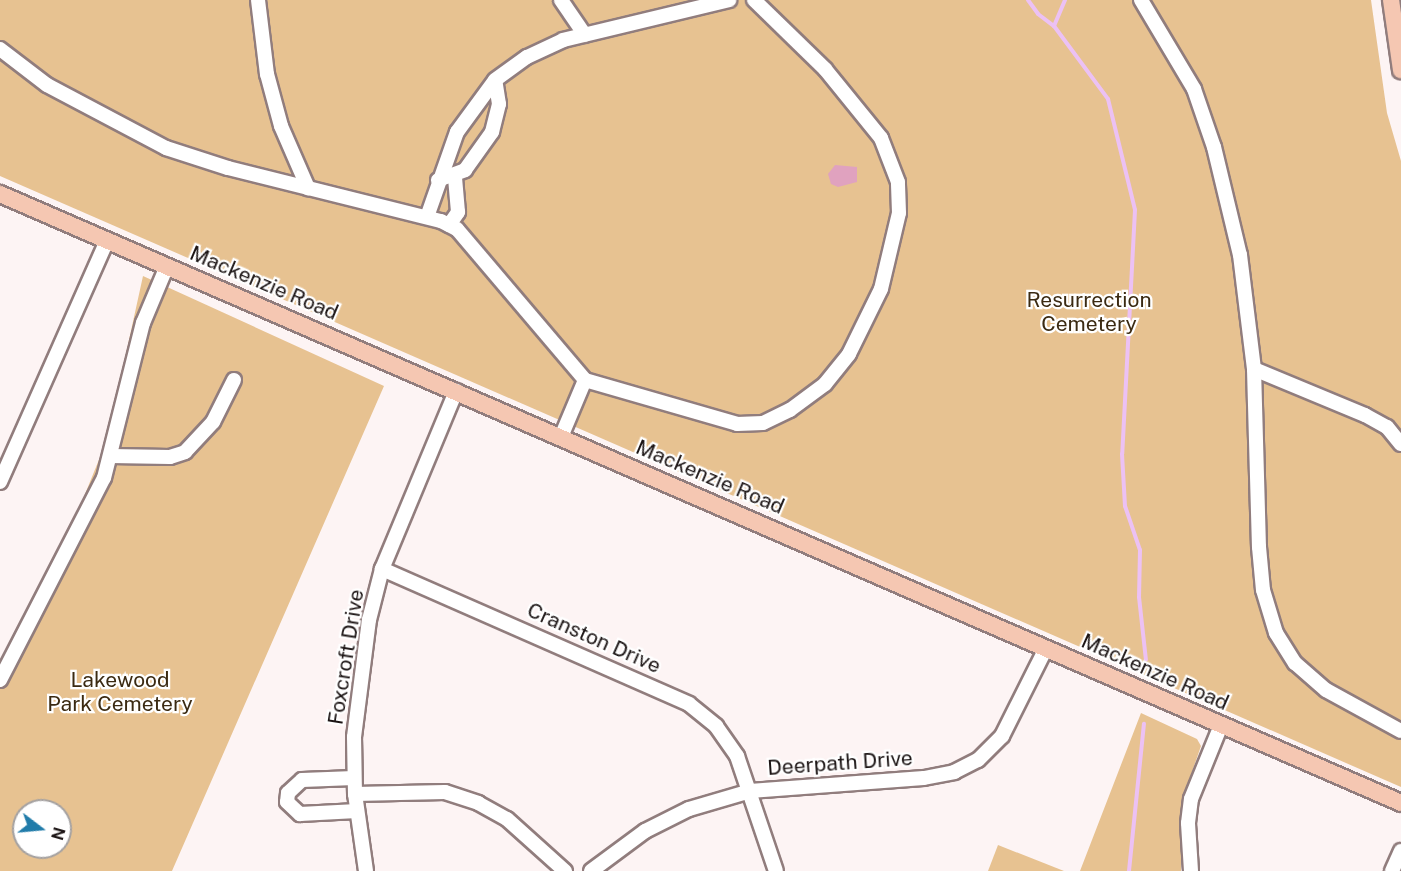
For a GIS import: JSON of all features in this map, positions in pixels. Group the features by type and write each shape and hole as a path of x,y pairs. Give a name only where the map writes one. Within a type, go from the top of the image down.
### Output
{"main road":[{"path":"1391,0 1401,70"},
{"name":"Mackenzie Road","path":"0,194 1401,803"}],"street":[{"path":"258,0 267,74 281,126 308,188"},
{"path":"561,0 585,35"},
{"path":"427,217 438,180 457,132 495,80 527,57 563,40 729,0"},
{"path":"0,50 47,85 166,148 308,188 427,217 449,225 457,229 585,380 737,424 763,423 790,411 825,384 868,322 892,254 899,213 898,182 892,157 864,114 833,78 754,0"},
{"path":"1141,0 1194,89 1214,147 1240,255 1254,369 1259,547 1263,590 1276,633 1295,663 1326,690 1401,731"},
{"path":"438,180 455,177 465,170 492,132 499,104 495,80"},
{"path":"449,225 458,212 455,177"},
{"path":"0,482 107,240"},
{"path":"0,680 95,496 111,456 143,322 167,266"},
{"path":"1254,369 1365,415 1387,427 1401,444"},
{"path":"111,456 171,457 185,452 213,422 234,380"},
{"path":"561,437 585,380"},
{"name":"Foxcroft Drive","path":"366,871 354,778 358,687 369,620 382,569 456,391"},
{"name":"Cranston Drive","path":"382,569 689,704 716,726 737,756 776,871"},
{"name":"Deerpath Drive","path":"591,871 645,831 689,808 750,791 924,778 954,772 978,760 1002,736 1046,648"},
{"path":"1191,871 1188,823 1191,799 1221,725"},
{"path":"354,778 302,780 288,793 287,802 300,814 357,811"},
{"path":"355,794 435,791 478,803 507,819 565,871"},
{"path":"1392,871 1401,851"}],"green space":[{"name":"Resurrection Cemetery","path":"0,0 1371,0 1387,113 1401,161 1401,787 0,176"},
{"name":"Lakewood Park Cemetery","path":"143,276 384,386 172,871 0,871 0,665 83,499 107,440"},
{"path":"1141,713 1197,739 1201,746 1182,801 1181,871 1080,871"},
{"path":"998,845 1064,871 988,871"}],"building":[{"path":"835,165 857,167 857,182 838,187 831,184 828,174"}],"waterway":[{"path":"1028,0 1038,14 1054,26 1108,99 1135,210 1122,454 1125,506 1140,550 1139,597 1146,660"},
{"path":"1054,26 1065,0"},
{"path":"1129,871 1144,724"}]}
